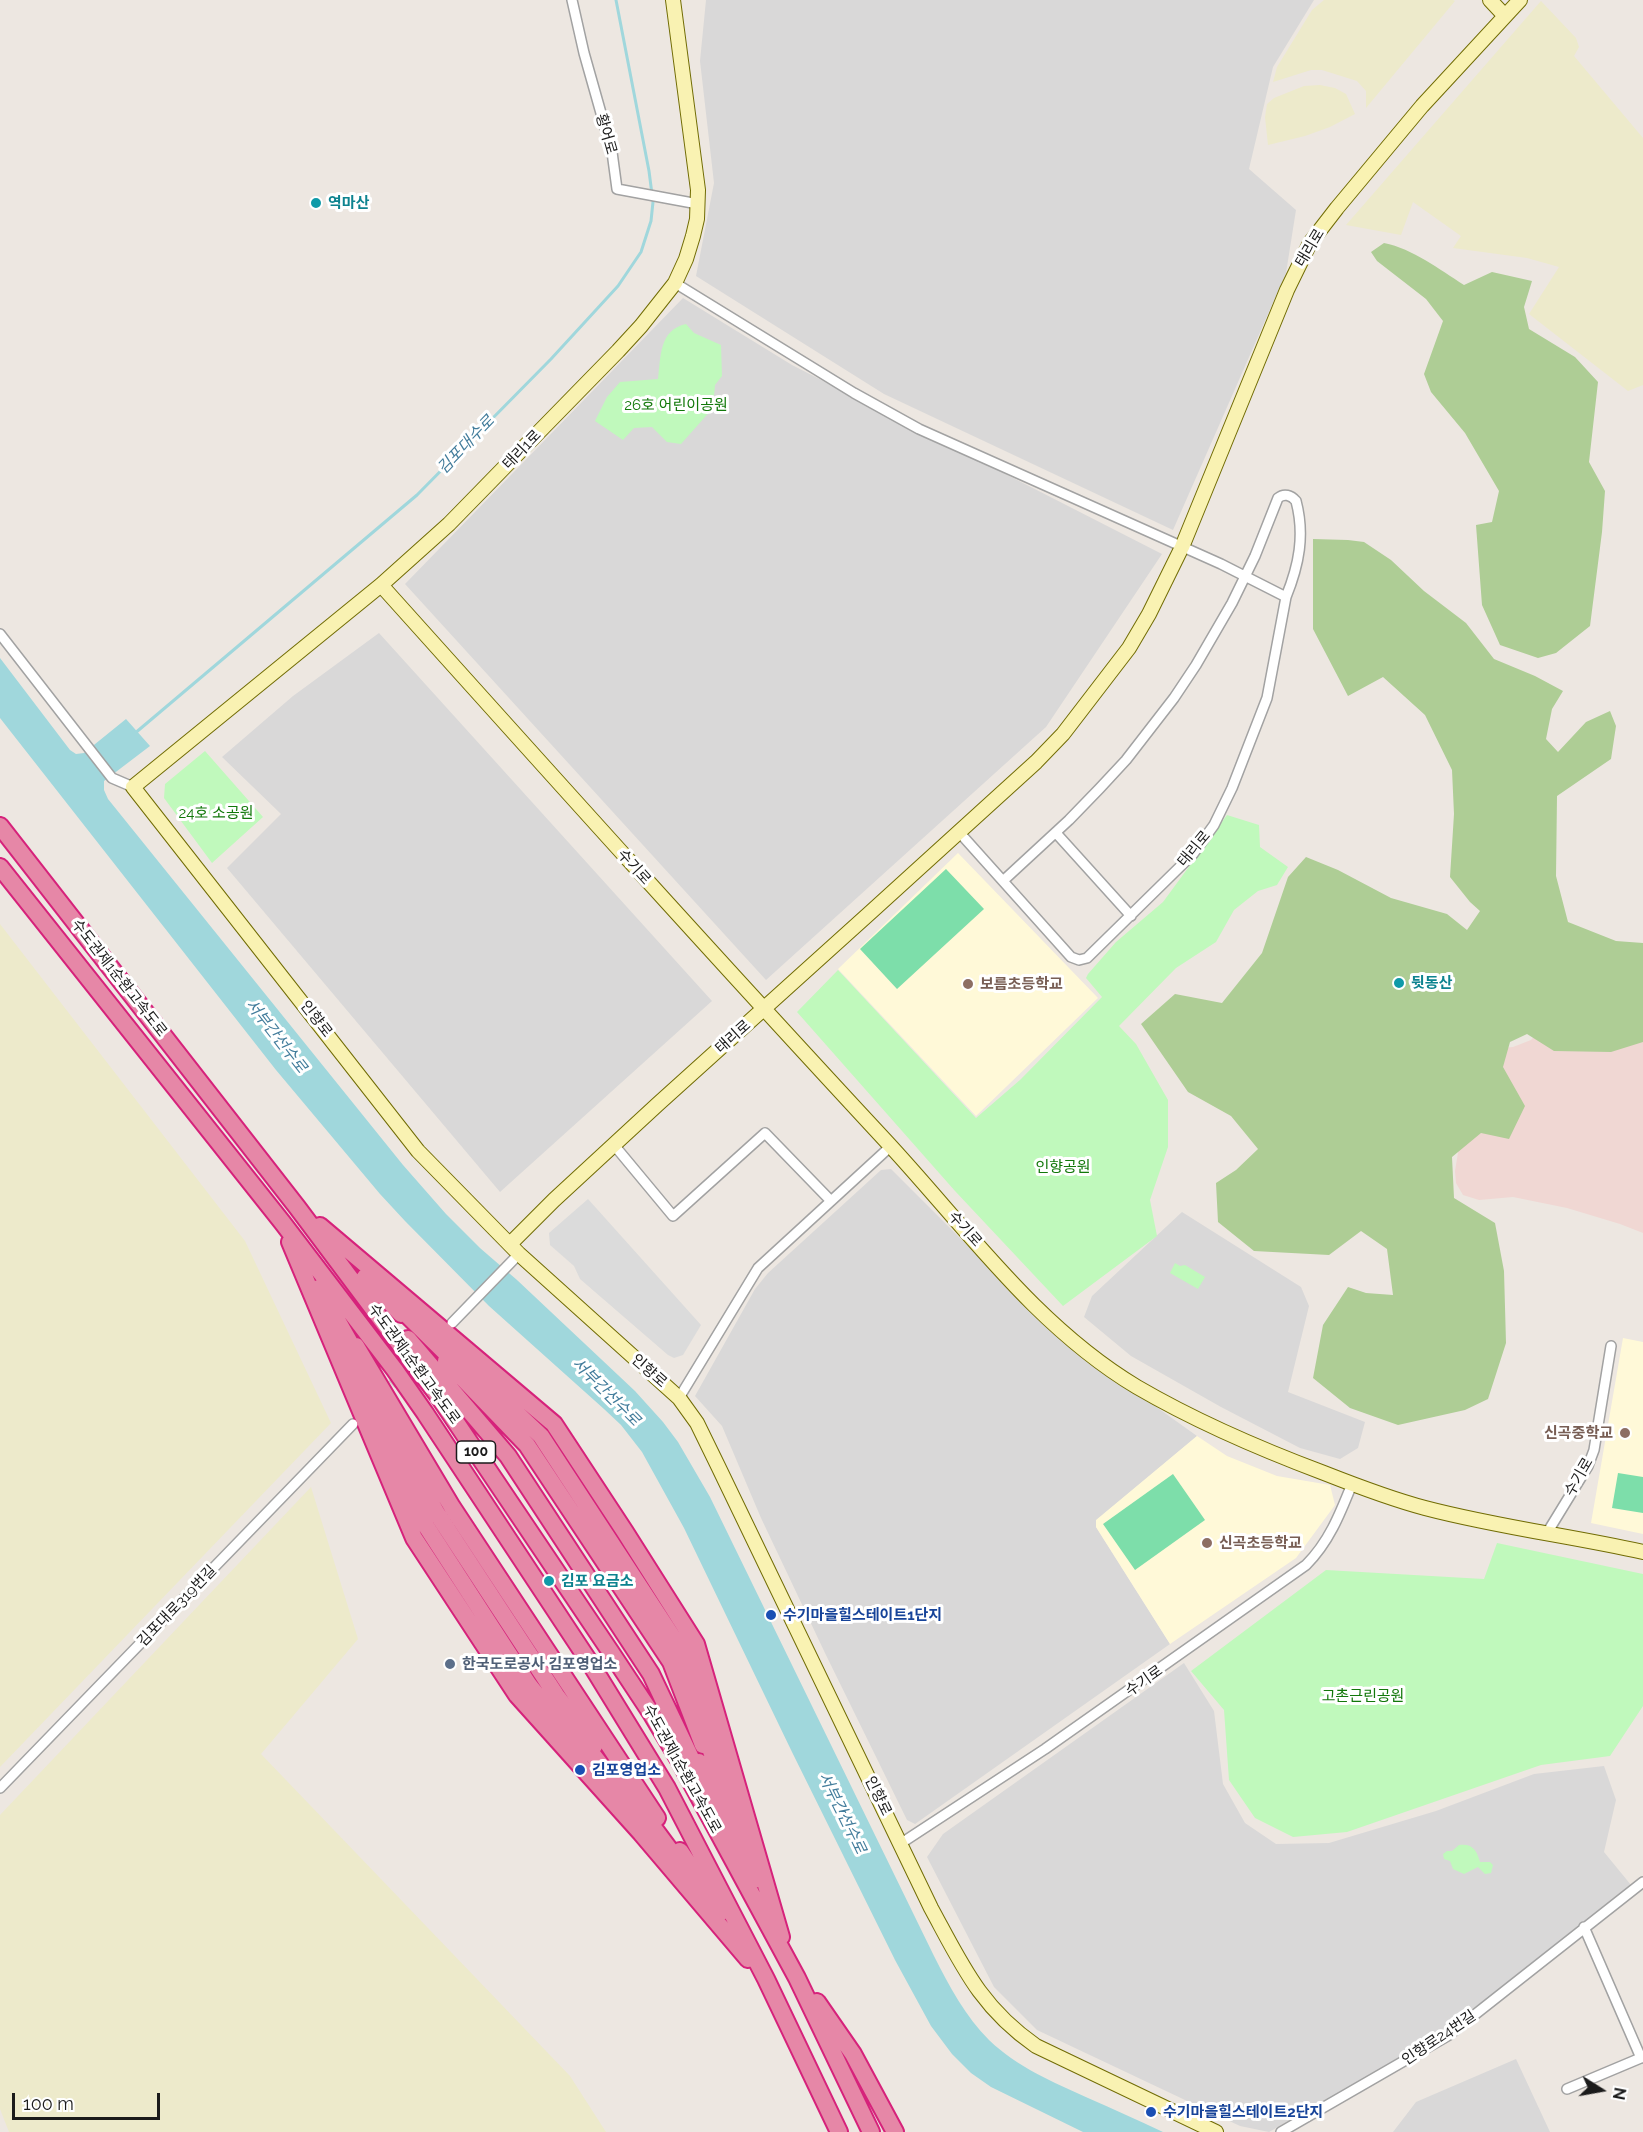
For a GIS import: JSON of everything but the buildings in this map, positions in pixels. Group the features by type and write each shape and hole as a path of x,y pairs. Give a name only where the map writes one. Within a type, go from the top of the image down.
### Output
{"highway":[{"name":"수도권제1순환고속도로","path":"0,826 297,1207 437,1394 651,1713 679,1760 789,1964 871,2132"},
{"name":"수도권제1순환고속도로","path":"0,867 282,1222 425,1413 615,1701 667,1788 766,1979 839,2132"},
{"path":"297,1207 554,1424 625,1532 696,1644 789,1964"},
{"path":"297,1207 534,1439 652,1620 676,1657 789,1964"},
{"path":"297,1207 508,1456 651,1674 789,1964 853,2054 895,2132"},
{"path":"282,1222 414,1538 517,1695 641,1833 766,1979"},
{"path":"282,1222 434,1523 537,1681 766,1979"},
{"path":"282,1222 471,1522 766,1979"}],"street":[{"name":"황어로","path":"572,0 584,53 612,152 617,189 691,203"},
{"name":"태리1로","path":"132,788 381,585 449,524 509,465 641,326 675,283 686,260 693,236 691,203 696,173 673,0"},
{"path":"1490,0 1504,15"},
{"name":"태리로","path":"513,1254 614,1145 1064,734 1134,639 1149,614 1182,547 1287,290 1310,243 1405,126 1520,0"},
{"path":"675,283 854,393 919,429 1182,547 1286,597"},
{"name":"태리로","path":"959,832 1075,960 1087,958 1193,854 1221,812 1267,698 1286,597 1298,565 1302,533 1293,497 1285,495 1278,498 1245,576 1221,623 1159,719 1100,788 1004,880"},
{"name":"수기로","path":"381,585 763,1010 891,1146 1028,1299 1065,1334 1100,1361 1136,1386 1212,1427 1352,1484 1426,1508 1643,1552"},
{"name":"인향로","path":"0,634 112,778 132,788 418,1151 513,1254 679,1398 697,1423 931,1908 986,2002 1004,2022 1046,2051 1216,2132"},
{"path":"1056,832 1131,916"},
{"path":"614,1145 673,1215 765,1133 831,1201"},
{"path":"679,1398 758,1268 891,1146"},
{"path":"452,1323 513,1254"},
{"name":"수기로","path":"1547,1533 1588,1466 1594,1450 1611,1346"},
{"name":"김포대로319번길","path":"0,1788 353,1424"},
{"name":"수기로","path":"900,1844 1045,1749 1306,1565 1319,1552 1329,1536 1352,1484"},
{"name":"인향로24번길","path":"1281,2132 1449,2035 1643,1882"},
{"path":"1567,2089 1642,2057 1584,1927"}],"shaded area":[{"path":"706,0 1314,0 1273,67 1249,169 1296,210 1286,273 1173,530 884,394 696,276 714,183 700,61"},
{"path":"1324,0 1455,1 1366,108 1366,91 1357,81 1322,70 1311,70 1273,82 1277,67 1312,10"},
{"path":"1541,1 1576,38 1579,47 1574,56 1643,138 1643,385 1628,391 1529,314 1559,267 1527,258 1453,248 1461,236 1413,202 1401,235 1346,225"},
{"path":"1320,85 1335,88 1346,94 1355,114 1330,127 1305,136 1268,145 1265,117 1267,104 1274,98 1304,86"},
{"path":"683,298 792,365 1162,554 1046,727 766,980 405,584"},
{"path":"379,633 712,1001 500,1192 227,868 281,814 222,757 293,696"},
{"name":"보름초등학교","path":"958,853 1098,998 976,1116 838,969"},
{"path":"0,924 245,1241 331,1423 0,1767"},
{"path":"1643,964 1643,1233 1567,1208 1513,1197 1479,1200 1463,1195 1456,1183 1455,1171 1480,1050 1513,1047 1531,1040 1543,1027"},
{"path":"891,1169 1029,1307 1088,1362 1197,1436 1096,1521 1096,1527 1170,1644 915,1824 907,1820 825,1653 761,1518 722,1426 695,1396 755,1289 768,1273 881,1170"},
{"path":"588,1199 701,1325 683,1355 674,1358 668,1355 580,1279 574,1266 550,1245 549,1233"},
{"path":"1182,1212 1301,1287 1309,1306 1288,1392 1365,1422 1358,1448 1340,1459 1300,1448 1131,1356 1084,1317 1092,1296"},
{"name":"신곡중학교","path":"1623,1338 1643,1342 1643,1534 1591,1523"},
{"name":"신곡초등학교","path":"1197,1436 1227,1456 1277,1476 1330,1485 1335,1505 1296,1558 1170,1644 1096,1527 1096,1520"},
{"path":"311,1487 358,1639 261,1754 570,2076 606,2132 9,2132 0,2109 0,1815"},
{"path":"1184,1663 1214,1711 1223,1784 1245,1823 1276,1844 1329,1843 1436,1811 1534,1774 1604,1766 1616,1800 1604,1852 1631,1885 1515,1978 1415,2050 1269,2132 1240,2126 1037,2030 994,1987 927,1857 943,1834"},
{"path":"1516,2059 1550,2132 1393,2132 1416,2102"}],"green space":[{"path":"1384,243 1415,255 1464,285 1492,272 1532,281 1524,307 1529,329 1575,357 1598,382 1589,462 1605,491 1590,626 1556,653 1538,658 1500,645 1482,605 1476,525 1492,522 1499,491 1465,433 1431,392 1424,374 1443,321 1426,299 1377,261 1371,252"},
{"name":"26호 어린이공원","path":"686,324 694,333 721,345 722,376 715,385 713,408 681,444 667,442 652,427 634,428 623,440 595,421 607,397 620,382 658,379 661,353 666,338 677,327"},
{"path":"1313,539 1364,542 1391,560 1424,591 1466,623 1494,659 1535,676 1563,691 1552,709 1546,739 1558,752 1586,722 1610,711 1616,726 1611,759 1557,796 1556,876 1568,922 1616,941 1643,943 1643,1042 1611,1052 1554,1051 1527,1034 1510,1042 1503,1067 1525,1106 1509,1139 1481,1133 1452,1157 1454,1198 1495,1223 1504,1271 1506,1343 1488,1399 1465,1410 1398,1425 1350,1408 1313,1378 1323,1325 1348,1287 1366,1293 1393,1295 1387,1249 1361,1231 1329,1255 1254,1251 1218,1222 1216,1183 1236,1170 1258,1149 1231,1116 1188,1092 1141,1024 1175,994 1222,1003 1262,953 1288,877 1306,857 1338,870 1391,898 1447,914 1467,930 1480,911 1450,877 1454,814 1452,770 1425,715 1383,677 1348,696 1313,629"},
{"name":"24호 소공원","path":"205,751 263,817 212,863 164,798 165,784"},
{"name":"인향공원","path":"1227,815 1259,825 1260,847 1288,867 1277,885 1258,891 1234,910 1216,942 1176,968 1119,1026 1136,1044 1168,1100 1168,1147 1150,1200 1157,1236 1063,1306 955,1191 797,1012 838,970 976,1118 1020,1080 1102,997 1086,978 1088,974 1116,942 1163,902"},
{"path":"946,869 984,909 897,989 860,949"},
{"path":"1175,1263 1180,1266 1185,1265 1205,1277 1198,1289 1170,1273"},
{"path":"1618,1473 1643,1477 1643,1513 1612,1508"},
{"path":"1173,1474 1205,1520 1135,1570 1103,1524"},
{"name":"고촌근린공원","path":"1497,1543 1643,1574 1643,1706 1610,1756 1541,1765 1347,1832 1293,1837 1255,1818 1229,1780 1224,1710 1191,1671 1326,1570 1484,1579"},
{"path":"1459,1845 1468,1845 1474,1849 1480,1862 1490,1862 1493,1865 1491,1873 1485,1874 1478,1867 1464,1874 1453,1869 1450,1861 1444,1859 1443,1854"}],"water":[{"name":"서부간선수로","path":"0,658 70,750 76,754 84,753 126,719 150,746 104,781 104,790 108,799 403,1165 446,1214 635,1391 678,1442 710,1497 940,1967 958,2001 973,2021 1000,2050 1023,2066 1163,2132 1083,2132 991,2087 971,2073 952,2054 931,2026 895,1960 684,1528 642,1452 621,1425 489,1306 405,1221 276,1070 0,718"}],"waterway":[{"name":"김포대수로","path":"134,734 417,495 551,359 618,286 641,252 651,221 653,202 616,0"}],"tunnel":[{"path":"382,1394 415,1361"}],"place":[{"name":"역마산","path":"316,203"},
{"name":"뒷동산","path":"1399,983"},
{"name":"보름초등학교","path":"968,984"},
{"name":"신곡중학교","path":"1625,1433"},
{"name":"신곡초등학교","path":"1207,1543"},
{"name":"김포 요금소","path":"549,1581"},
{"name":"수기마을힐스테이트1단지","path":"771,1615"},
{"name":"한국도로공사 김포영업소","path":"450,1664"},
{"name":"김포영업소","path":"580,1770"},
{"name":"수기마을힐스테이트2단지","path":"1151,2112"}]}
